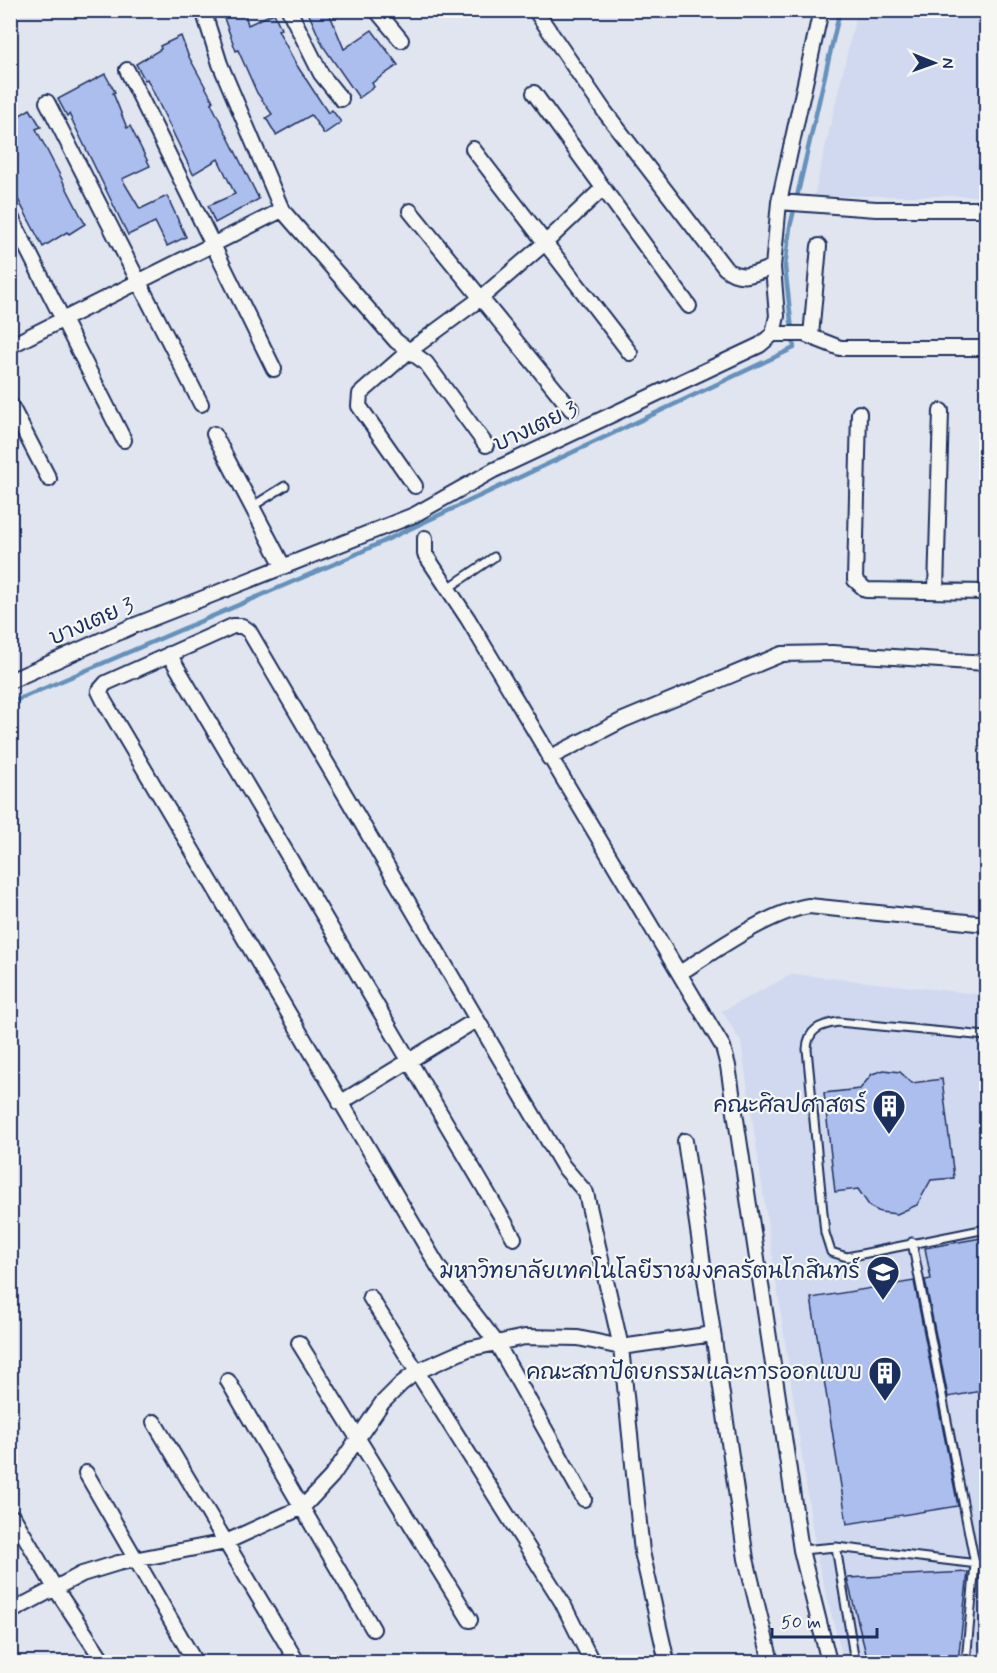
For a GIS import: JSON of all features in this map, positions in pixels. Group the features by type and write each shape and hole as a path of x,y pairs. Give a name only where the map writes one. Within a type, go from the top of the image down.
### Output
{"street":[{"path":"203,10 220,64 282,210 396,341 426,363 486,445"},
{"path":"289,10 321,74 341,99"},
{"path":"376,10 401,40"},
{"path":"535,10 605,112 725,268 732,274 747,276 773,267"},
{"path":"821,10 773,267 779,334 808,335 840,348 987,348"},
{"path":"126,70 274,369"},
{"path":"534,93 689,306"},
{"path":"47,102 137,283 201,404"},
{"path":"472,149 630,353"},
{"path":"415,486 359,406 360,394 409,351 481,298 545,243 603,188"},
{"path":"784,202 876,209 987,209"},
{"path":"10,346 282,210"},
{"path":"410,211 571,409"},
{"path":"10,215 124,440"},
{"path":"808,335 819,246"},
{"name":"บางเตย 3","path":"10,681 133,626 414,515 494,470 779,334"},
{"path":"10,404 49,479"},
{"path":"936,591 941,411"},
{"path":"859,413 855,580 866,590 987,592"},
{"path":"214,434 283,566"},
{"path":"425,538 425,554 468,619 723,1047 728,1066 801,1550 829,1662"},
{"path":"584,1499 496,1341 439,1268 340,1103 99,691 106,683 233,626 242,626 249,632 563,1166 586,1193 621,1347 642,1552 667,1662"},
{"path":"549,758 623,720 782,654 822,653 987,663"},
{"path":"169,654 514,1238"},
{"path":"680,974 728,942 796,908 809,906 987,924"},
{"path":"340,1103 409,1063 476,1020"},
{"path":"685,1141 746,1559 771,1662"},
{"path":"370,1297 562,1602 592,1662"},
{"path":"10,1612 82,1574 135,1560 226,1542 303,1507 332,1476 382,1403 416,1372 468,1349 496,1341 553,1336 621,1347 713,1334"},
{"path":"299,1343 470,1620"},
{"path":"228,1381 372,1629"},
{"path":"154,1422 296,1660"},
{"path":"86,1473 195,1662"},
{"path":"14,1518 55,1588 104,1662"}],"lane":[{"path":"253,506 285,486"},
{"path":"447,589 494,557"},
{"path":"987,1036 838,1022 822,1024 807,1038 825,1233 831,1252 847,1257 912,1242 987,1229"},
{"path":"912,1242 975,1564 966,1662"},
{"path":"836,1547 855,1662"},
{"path":"801,1550 836,1547 987,1565"}],"shaded area":[{"path":"857,11 986,11 986,196 814,196"},
{"name":"มหาวิทยาลัยเทคโนโลยีราชมงคลรัตนโกสินทร์","path":"793,974 986,995 986,1662 844,1662 817,1559 741,1042 722,1011"}],"building":[{"path":"221,10 244,10 248,25 274,13 281,29 278,30 296,64 328,113 332,110 341,122 324,134 311,115 276,135 266,118 272,114 257,93 238,50 236,51"},
{"path":"307,10 328,10 344,49 372,30 398,65 372,83 374,87 359,98 323,46"},
{"path":"181,36 188,55 213,101 211,103 259,199 215,223 208,206 235,194 218,159 193,174 147,79 145,80 136,64 161,49 160,46"},
{"path":"105,74 115,92 113,93 127,128 130,126 150,166 122,179 140,209 167,196 186,237 167,246 155,222 128,235 69,114 67,116 58,99"},
{"path":"30,109 41,127 36,129 85,224 43,247 10,184 10,121"},
{"name":"คณะศิลปศาสตร์","path":"884,1070 900,1072 912,1083 942,1079 954,1178 931,1180 917,1205 897,1214 880,1212 870,1207 858,1189 835,1192 824,1093 860,1089 872,1074"},
{"path":"987,1237 987,1390 948,1397 925,1280 931,1279 925,1248"},
{"name":"คณะสถาปัตยกรรมและการออกแบบ","path":"914,1281 958,1506 847,1524 811,1298"},
{"path":"968,1572 958,1662 868,1662 847,1578"}],"waterway":[{"path":"10,703 348,558 794,348 785,267 790,227 840,10"}],"place":[{"name":"คณะศิลปศาสตร์","path":"889,1135"},
{"name":"มหาวิทยาลัยเทคโนโลยีราชมงคลรัตนโกสินทร์","path":"883,1301"},
{"name":"คณะสถาปัตยกรรมและการออกแบบ","path":"885,1402"}]}
